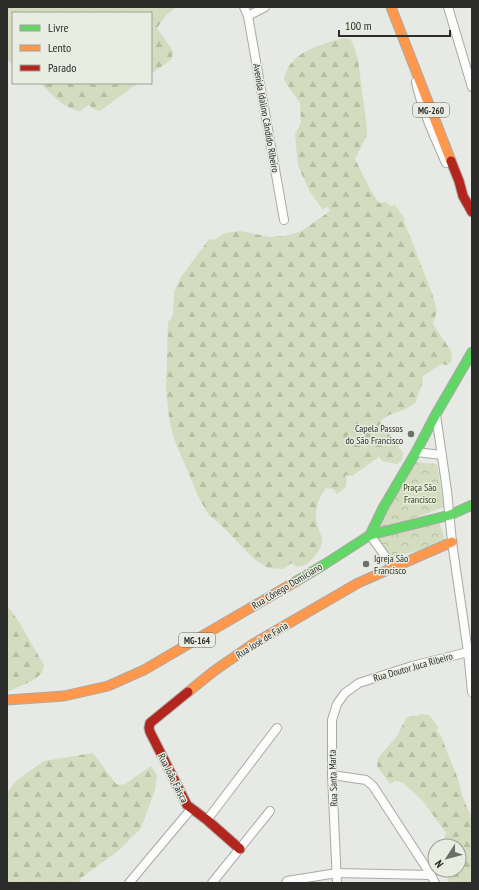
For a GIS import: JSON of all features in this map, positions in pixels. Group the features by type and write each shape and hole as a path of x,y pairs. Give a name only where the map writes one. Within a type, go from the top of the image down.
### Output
{"main road":[{"name":"MG-260","path":"391,7 459,181 463,196 472,212"},
{"path":"370,535 383,508 470,355"},
{"name":"MG-164","path":"370,535 450,515 472,505"},
{"name":"Rua Cônego Domiciano","path":"7,700 64,696 108,686 144,670 318,568 370,535"},
{"path":"393,567 452,542"},
{"name":"Rua José de Faria","path":"150,732 150,723 214,671 253,644 358,583 393,567"},
{"name":"Rua João Faísca","path":"150,732 187,805 240,849"}],"street":[{"name":"Avenida Idalino Cândido Ribeiro","path":"244,7 248,16 284,220"},
{"path":"248,16 265,7"},
{"path":"448,7 472,87"},
{"path":"436,414 448,491 452,542 472,681 472,692"},
{"path":"416,452 442,455"},
{"path":"370,535 393,567"},
{"name":"Rua Doutor Juca Ribeiro","path":"359,683 412,666 468,652"},
{"name":"Rua Santa Marta","path":"337,883 332,775 332,720 337,704 345,693 359,683"},
{"path":"206,820 277,728"},
{"path":"332,775 366,780 373,786 427,869"},
{"path":"129,883 191,809"},
{"path":"212,883 270,811"},
{"path":"287,882 337,873 427,875"}],"green space":[{"path":"7,7 177,7 167,14 157,28 173,51 172,59 152,73 152,12 12,12 12,63 7,60"},
{"path":"342,38 350,39 358,60 367,129 366,137 355,159 379,203 386,202 391,206 395,205 405,219 404,221 433,296 437,311 433,324 451,351 452,357 451,362 447,365 441,364 423,376 422,384 415,403 406,409 389,415 380,421 403,453 402,460 397,464 382,461 379,457 352,476 345,475 347,479 346,487 337,494 334,489 326,488 319,500 316,510 316,519 322,543 316,554 303,566 297,567 292,563 283,569 268,568 254,559 221,525 208,514 198,496 179,451 173,436 169,418 166,389 168,322 173,316 174,292 181,277 209,239 214,240 225,233 240,231 270,237 285,236 302,231 330,211 327,206 323,210 310,192 298,166 295,134 301,123 300,103 284,80 287,70 298,57 315,47"},
{"path":"41,84 137,84 100,111 93,109 89,105 80,111 74,110 63,104"},
{"name":"Praça São Francisco","path":"416,462 437,464 444,507 376,532 377,523"},
{"path":"438,519 446,543 390,558 374,536"},
{"path":"7,605 19,622 44,665 42,673 34,680 7,692"},
{"path":"421,714 429,715 439,728 436,730 442,738 458,779 462,795 472,817 472,883 449,883 447,878 467,878 467,838 444,838 446,833 423,801 402,782 395,781 390,784 377,766 378,758 398,735 407,717"},
{"path":"93,753 116,784 124,785 151,766 157,775 155,790 141,828 117,852 81,878 79,883 7,883 7,792 17,780 44,761"}],"traffic: fast":[{"path":"295,582 370,535 383,508 472,352"},
{"path":"370,535 450,515 472,505"}],"traffic: slow":[{"path":"391,7 451,161"},
{"path":"188,692 214,671 253,644 358,583 452,542"},
{"path":"7,700 64,696 108,686 144,670 295,582"}],"traffic: jam":[{"path":"451,161 463,196 472,212"},
{"path":"188,692 150,723 150,732 187,805 207,820 240,849"}],"place":[{"name":"Capela Passos do São Francisco","path":"411,434"},
{"name":"Igreja São Francisco","path":"366,564"}]}
